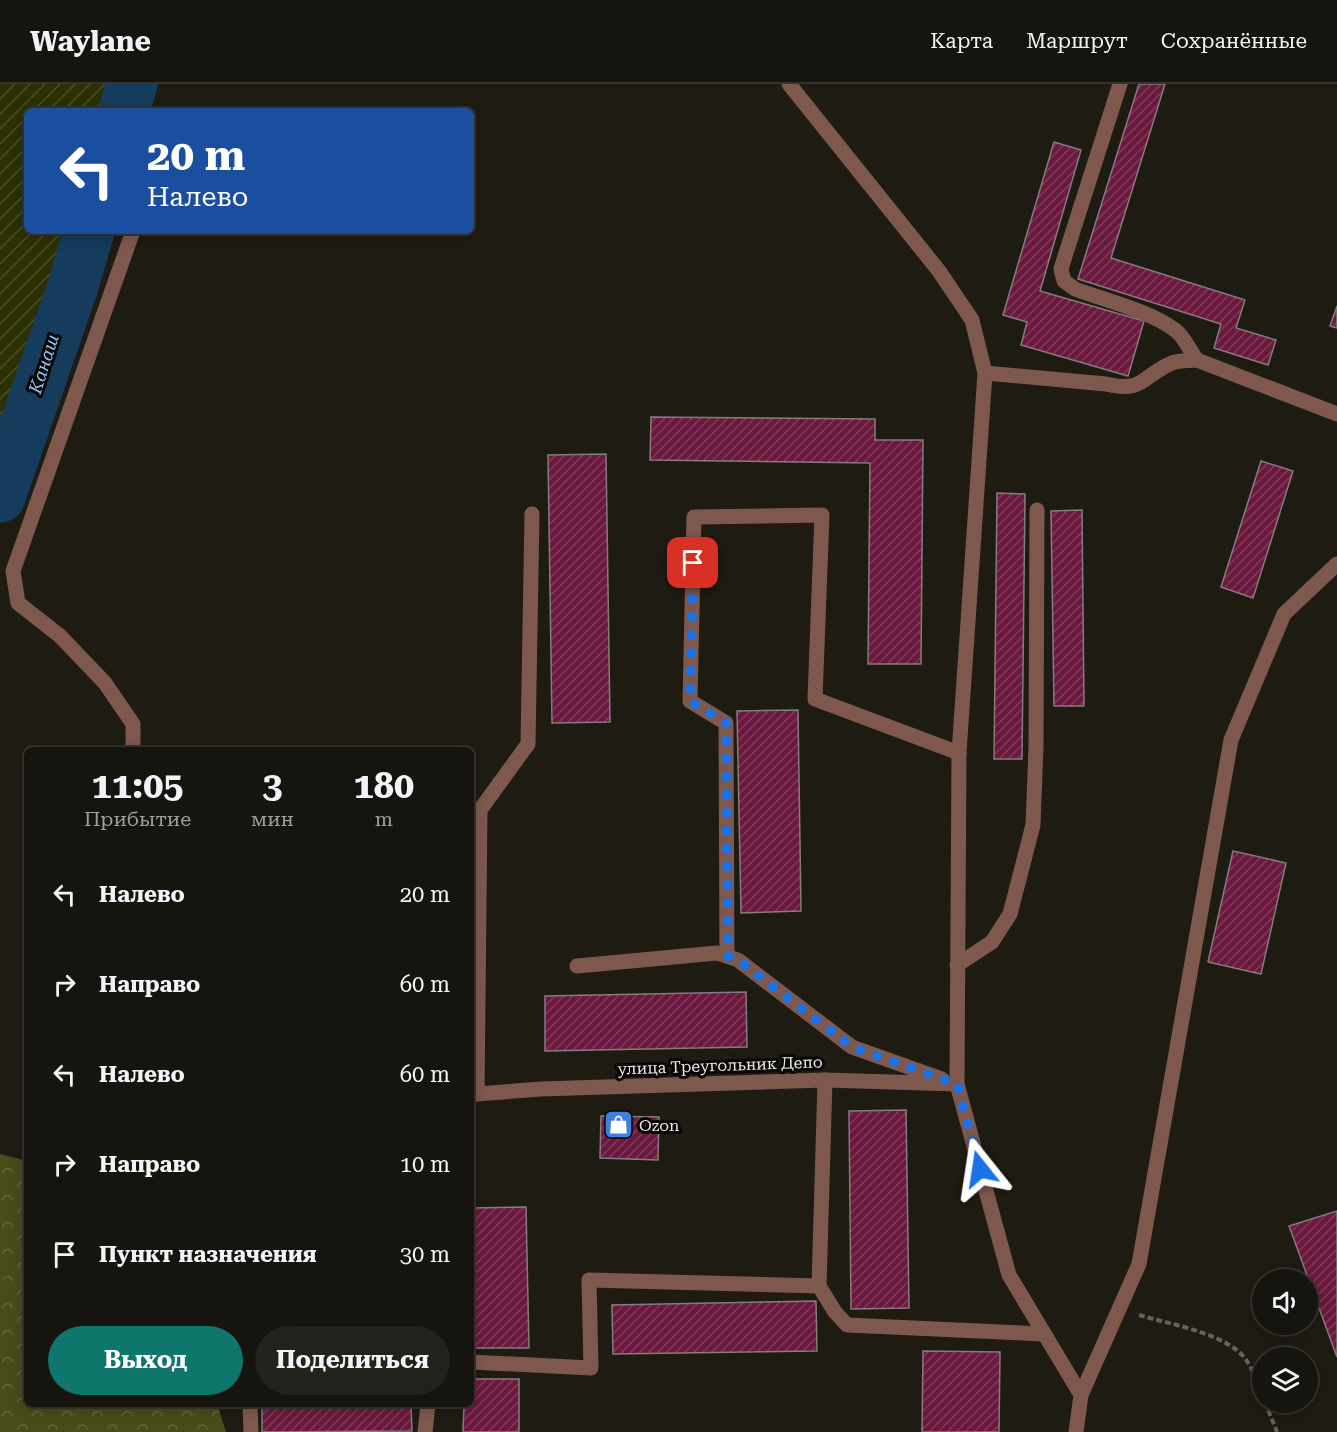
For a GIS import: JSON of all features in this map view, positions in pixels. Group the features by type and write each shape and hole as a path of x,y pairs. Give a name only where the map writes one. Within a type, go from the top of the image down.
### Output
{"street":[{"path":"789,84 939,271 959,300 972,320 985,373 959,753 957,1084 1010,1275 1081,1395"},
{"path":"1120,84 1061,269 1064,281 1075,289 1155,319 1176,330 1197,360"},
{"path":"133,234 13,571 18,603 60,636 105,683 133,724 133,747"},
{"path":"985,373 1106,384 1124,388 1140,384 1174,362 1197,360 1337,414"},
{"path":"957,965 993,942 1010,914 1033,825 1036,747 1037,510"},
{"path":"474,1095 480,810 528,744 532,514"},
{"path":"728,956 726,723 690,701 694,517 822,515 815,699 959,753"},
{"path":"1076,1432 1081,1395 1139,1264 1231,740 1284,614 1337,564"},
{"path":"577,966 717,953 728,956 738,960 852,1047 957,1084"},
{"path":"825,1080 819,1286 835,1312 847,1325 1044,1334"},
{"name":"улица Треугольник Депо","path":"474,1095 541,1089 825,1080 957,1084"},
{"path":"474,1362 591,1368 589,1280 819,1286"},
{"path":"250,1407 251,1432"},
{"path":"425,1432 428,1407"}],"path":[{"path":"1120,1309 1215,1338 1240,1352 1252,1370"},
{"path":"1269,1413 1277,1432"}],"green space":[{"path":"0,84 135,84 127,108 24,108 24,234 82,234 0,465"},
{"path":"0,1154 24,1160 24,1407 218,1407 226,1432 0,1432"}],"building":[{"path":"1139,84 1165,84 1111,258 1245,300 1236,328 1276,340 1268,365 1214,348 1221,324 1078,279"},
{"path":"1054,142 1081,150 1040,291 1144,321 1128,376 1021,345 1027,322 1003,315"},
{"path":"1337,306 1337,328 1330,326"},
{"path":"651,417 875,419 875,440 923,440 921,664 868,664 870,463 650,460"},
{"path":"606,454 610,722 552,723 548,455"},
{"path":"1261,461 1293,471 1253,598 1221,587"},
{"path":"997,493 1025,494 1022,759 994,759"},
{"path":"1082,510 1084,706 1054,706 1051,511"},
{"path":"798,710 801,911 741,913 737,711"},
{"path":"1233,851 1286,863 1261,974 1208,962"},
{"path":"746,992 747,1047 545,1051 545,996"},
{"path":"906,1110 909,1308 851,1309 849,1111"},
{"path":"601,1116 659,1117 658,1160 600,1158"},
{"path":"526,1207 529,1348 475,1348 474,1208"},
{"path":"1337,1211 1337,1357 1318,1305 1318,1269 1305,1269 1289,1226"},
{"path":"816,1301 817,1351 613,1354 612,1305"},
{"path":"923,1351 1000,1352 999,1432 922,1432"},
{"path":"474,1379 519,1379 519,1432 463,1432 464,1407 474,1407"},
{"path":"262,1407 411,1407 412,1431 262,1432"}],"waterway":[{"name":"Канаш","path":"125,108 132,84"},
{"name":"Канаш","path":"0,497 73,286 88,234"}],"place":[{"name":"Ozon","path":"618,1125"}],"route":[{"path":"693,563 690,701 726,723 728,956 738,960 852,1047 957,1084 980,1169"}]}
